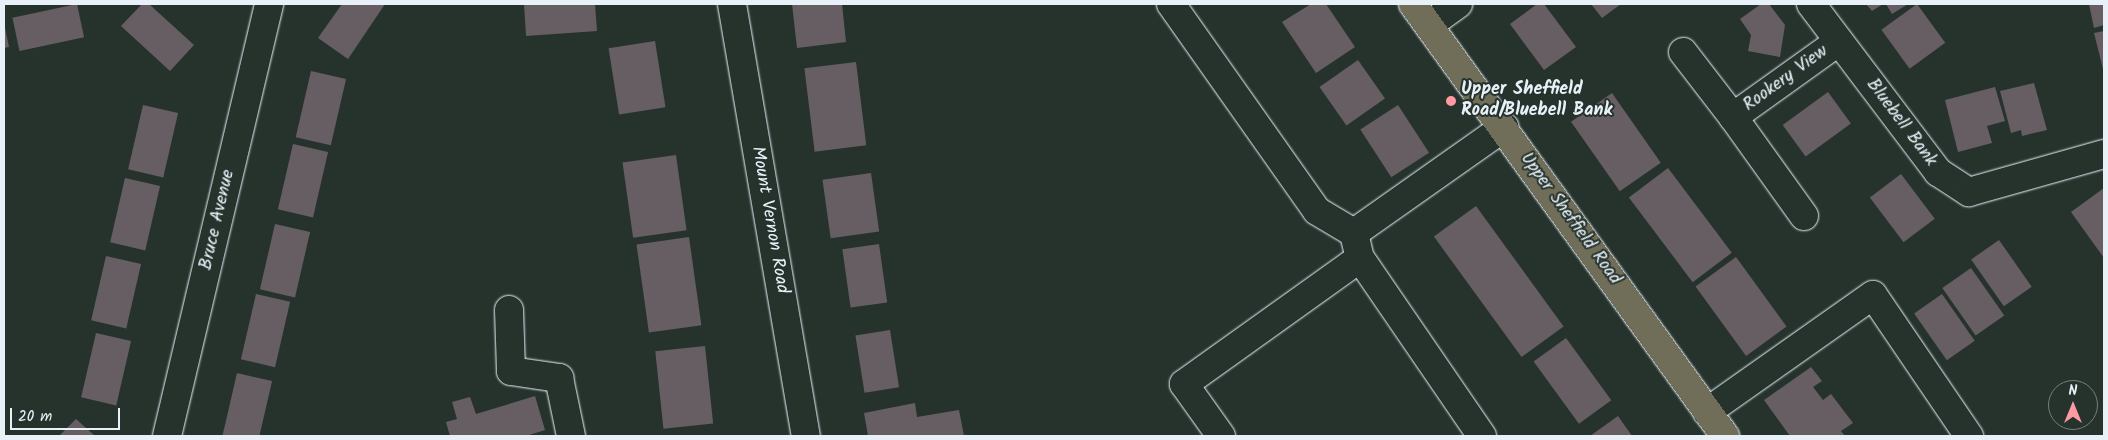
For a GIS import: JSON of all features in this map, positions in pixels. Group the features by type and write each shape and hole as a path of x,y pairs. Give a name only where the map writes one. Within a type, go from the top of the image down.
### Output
{"highway":[{"name":"Upper Sheffield Road","path":"1412,4 1504,127 1725,436"}],"street":[{"name":"Bruce Avenue","path":"167,436 269,4"},
{"name":"Mount Vernon Road","path":"732,4 806,436"},
{"path":"1171,4 1317,211 1357,246 1482,436"},
{"path":"1429,26 1458,4"},
{"name":"Bluebell Bank","path":"1811,4 1938,172 1969,192 2104,154"},
{"name":"Rookery View","path":"1733,117 1839,41"},
{"name":"Rookery View","path":"1683,52 1733,117 1804,216"},
{"path":"1221,436 1184,384 1504,127"},
{"path":"1707,412 1873,295 1968,436"},
{"path":"509,310 511,372 559,378 571,436"}],"building":[{"path":"77,4 84,37 20,51 12,18"},
{"path":"142,4 149,4 194,45 170,71 121,26"},
{"path":"342,4 385,4 348,59 318,38"},
{"path":"524,4 595,4 597,31 526,36"},
{"path":"792,4 842,4 846,42 797,48"},
{"path":"1311,4 1326,4 1355,47 1316,73 1282,22"},
{"path":"1537,4 1544,4 1576,47 1544,70 1510,24"},
{"path":"1591,4 1621,4 1602,18"},
{"path":"1761,4 1769,4 1785,25 1780,57 1748,51 1751,35 1740,19"},
{"path":"1866,4 1883,4 1872,11"},
{"path":"1886,4 1908,4 1892,14"},
{"path":"1917,4 1945,43 1910,69 1881,30"},
{"path":"2089,4 2104,4 2104,25 2094,28"},
{"path":"4,23 9,47 4,48"},
{"path":"2104,31 2104,73 2094,33"},
{"path":"655,41 665,107 619,115 609,48"},
{"path":"1358,60 1385,99 1346,125 1319,87"},
{"path":"856,62 866,145 815,152 804,68"},
{"path":"311,71 346,79 331,145 296,137"},
{"path":"2034,83 2047,130 2022,136 2021,130 2011,133 2000,91"},
{"path":"1995,87 2005,121 1987,126 1992,143 1958,152 1945,100"},
{"path":"1828,92 1851,124 1806,156 1783,125"},
{"path":"1612,93 1661,163 1620,191 1571,122"},
{"path":"143,105 178,113 163,177 128,169"},
{"path":"1398,105 1429,153 1391,177 1360,130"},
{"path":"293,144 328,152 313,217 278,209"},
{"path":"676,155 687,230 633,238 623,163"},
{"path":"1668,168 1732,253 1693,282 1629,197"},
{"path":"871,173 879,231 831,238 822,180"},
{"path":"1901,174 1935,219 1904,242 1870,197"},
{"path":"125,178 160,186 145,250 110,242"},
{"path":"2104,188 2104,258 2071,212"},
{"path":"1476,206 1564,327 1522,357 1434,237"},
{"path":"275,224 310,232 295,297 260,289"},
{"path":"689,237 701,325 649,333 637,244"},
{"path":"1999,240 2032,287 2004,306 1971,260"},
{"path":"879,244 887,302 851,308 842,249"},
{"path":"106,256 141,264 126,328 91,320"},
{"path":"1736,257 1787,327 1746,356 1696,286"},
{"path":"1971,268 2004,316 1976,336 1942,288"},
{"path":"256,294 290,302 275,367 241,359"},
{"path":"1942,294 1975,341 1947,360 1914,314"},
{"path":"890,330 899,387 865,393 855,335"},
{"path":"96,333 131,341 116,405 81,397"},
{"path":"1566,338 1611,400 1579,424 1534,362"},
{"path":"705,346 713,424 663,429 655,351"},
{"path":"1811,367 1822,381 1813,387 1823,400 1831,394 1853,423 1841,431 1845,436 1790,436 1764,400"},
{"path":"237,373 272,381 259,436 222,436"},
{"path":"535,396 545,430 526,436 450,436 446,422 457,419 452,402 470,397 476,414"},
{"path":"915,403 917,417 959,410 964,436 868,436 864,413"},
{"path":"1618,416 1632,436 1590,436"},
{"path":"76,419 95,436 59,436"}],"place":[{"name":"Upper Sheffield Road/Bluebell Bank","path":"1451,101"}]}
